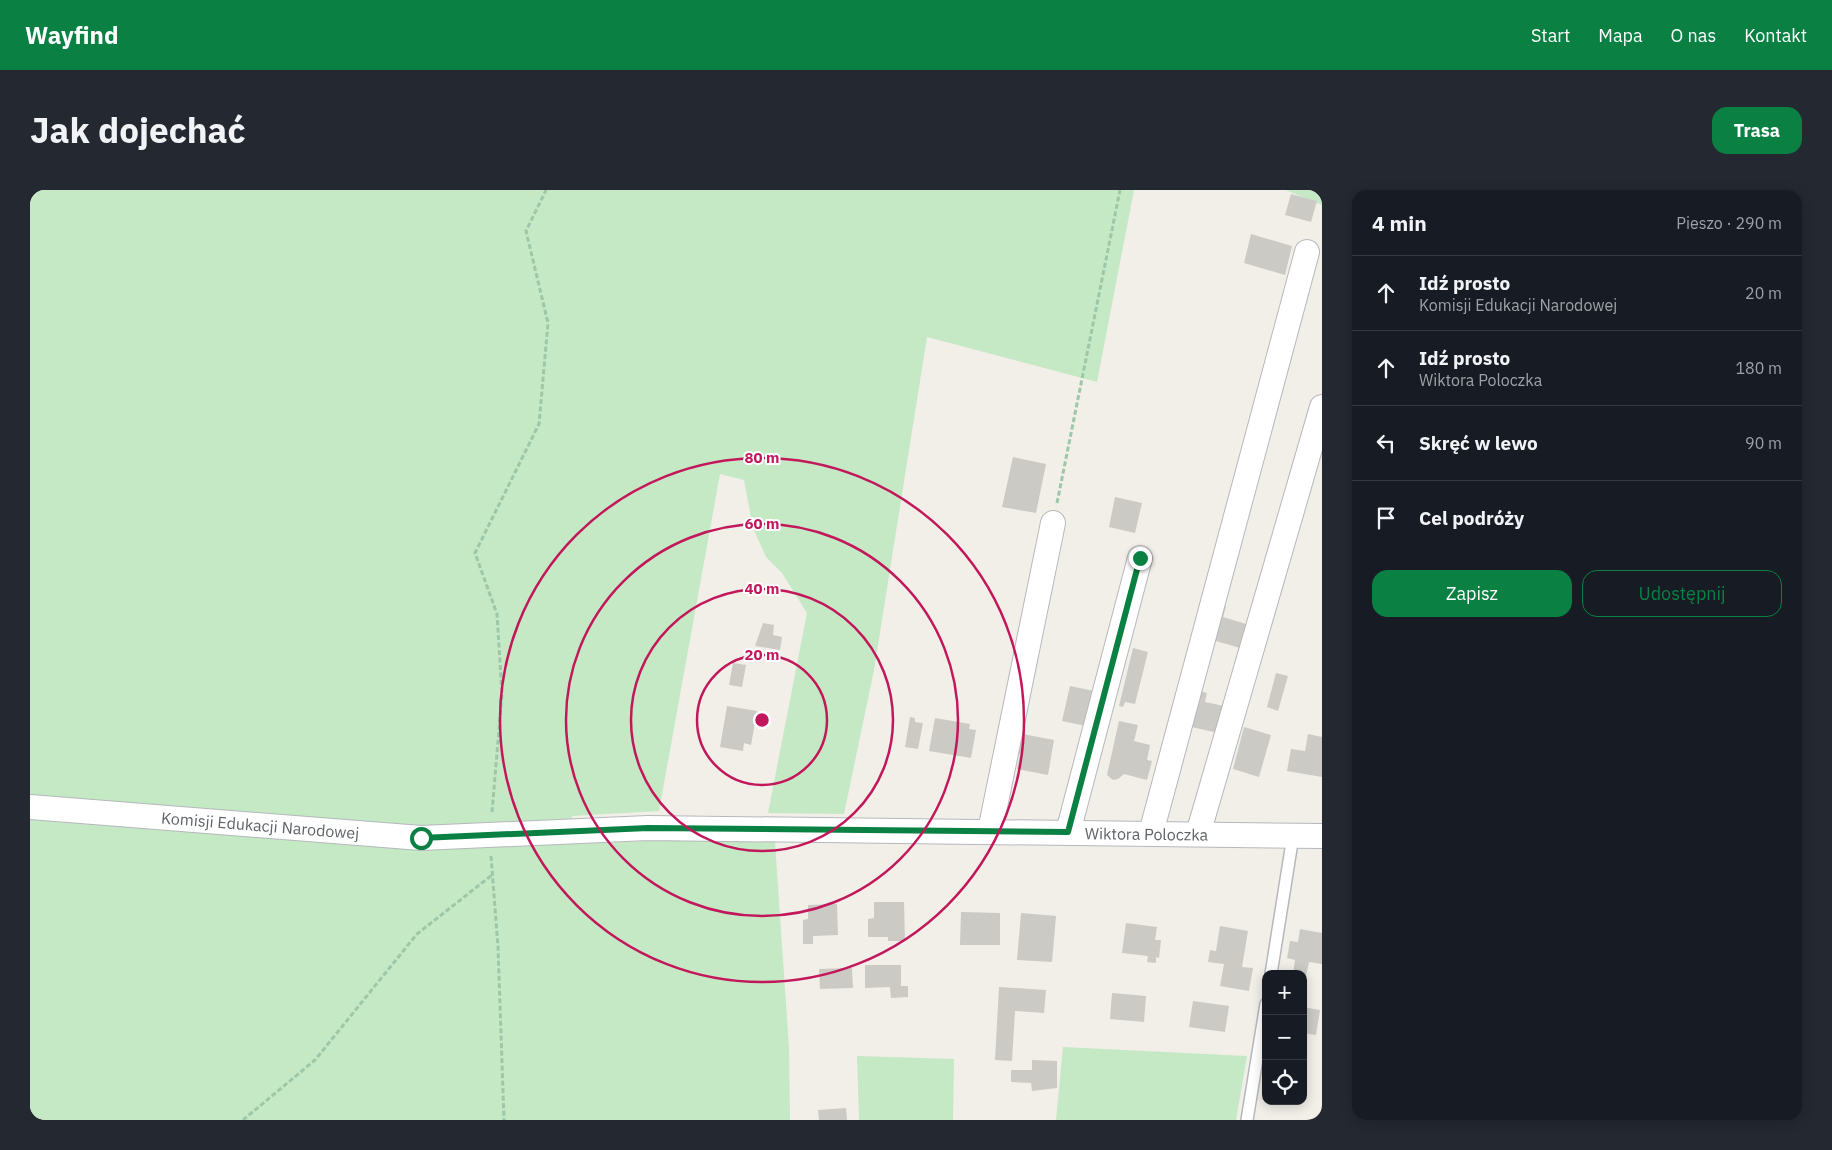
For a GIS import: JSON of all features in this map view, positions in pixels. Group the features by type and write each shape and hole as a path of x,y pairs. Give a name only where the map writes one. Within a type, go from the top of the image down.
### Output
{"street":[{"path":"1151,833 1307,252"},
{"path":"1198,834 1322,407"},
{"path":"990,831 1053,523"},
{"path":"1068,832 1140,558"},
{"name":"Komisji Edukacji Narodowej","path":"30,807 404,837 490,836"},
{"name":"Wiktora Poloczka","path":"490,836 648,828 1322,836"}],"lane":[{"path":"1272,970 1293,836"},
{"path":"1247,1120 1264,1015"}],"path":[{"path":"504,1120 498,946 490,836 502,694 497,614 475,553 539,424 548,323 526,231 546,190"},
{"path":"1053,523 1120,190"},
{"path":"242,1120 315,1060 416,934 492,876"}],"green space":[{"path":"30,190 1134,190 1097,382 927,337 874,670 844,814 768,813 807,613 782,573 766,557 753,528 744,480 720,474 659,811 572,816 573,844 676,840 775,842 789,1048 790,1120 30,1120"},
{"path":"1286,190 1322,190 1322,205"},
{"path":"1063,1047 1247,1056 1236,1120 1056,1120"},
{"path":"857,1056 954,1059 953,1120 859,1120"}],"building":[{"path":"1291,194 1317,201 1311,222 1285,215"},
{"path":"1251,234 1292,246 1285,275 1244,263"},
{"path":"1013,457 1046,464 1036,513 1002,507"},
{"path":"1115,497 1142,503 1135,533 1109,527"},
{"path":"1218,604 1226,606 1223,617 1246,624 1240,648 1209,639"},
{"path":"763,623 774,625 773,635 782,637 780,650 755,646"},
{"path":"1133,648 1148,652 1135,704 1125,702 1123,707 1119,706"},
{"path":"733,663 746,665 742,687 729,685"},
{"path":"1276,673 1288,676 1278,711 1267,707"},
{"path":"1070,686 1099,692 1091,727 1062,721"},
{"path":"1196,690 1207,693 1205,702 1224,706 1218,733 1187,726"},
{"path":"727,706 757,711 751,745 744,743 743,751 720,747"},
{"path":"910,717 915,718 915,722 923,723 918,749 905,747"},
{"path":"935,718 970,724 969,729 976,730 971,758 929,751"},
{"path":"1119,721 1138,725 1134,741 1150,745 1147,760 1152,761 1147,780 1124,774 1118,779 1113,780 1107,775"},
{"path":"1244,727 1271,735 1259,777 1233,769"},
{"path":"1023,734 1054,740 1048,775 1017,769 1020,754 1014,753 1017,738 1022,739"},
{"path":"1308,734 1322,737 1322,777 1287,771 1291,749 1305,751"},
{"path":"874,902 904,902 905,941 888,941 888,937 868,937 868,919 874,918"},
{"path":"837,904 838,935 813,936 813,944 803,944 803,920 808,919 808,905"},
{"path":"961,912 1000,913 1000,945 960,945"},
{"path":"1021,913 1056,916 1052,962 1017,960"},
{"path":"1126,923 1157,927 1155,940 1161,940 1159,958 1156,957 1156,963 1147,962 1148,956 1122,953"},
{"path":"1220,926 1248,931 1242,967 1253,968 1249,991 1220,986 1224,964 1208,962 1210,950 1216,951"},
{"path":"1300,929 1322,933 1322,964 1309,962 1307,971 1294,970 1295,960 1287,958 1290,941 1298,942"},
{"path":"865,965 901,965 901,986 908,986 908,997 891,998 890,987 865,988"},
{"path":"852,968 853,988 820,989 819,969"},
{"path":"999,987 1046,990 1044,1013 1015,1011 1012,1061 995,1060"},
{"path":"1112,993 1146,996 1144,1022 1110,1019"},
{"path":"1193,1001 1229,1006 1225,1032 1189,1027"},
{"path":"1307,1008 1320,1010 1316,1035 1307,1034"},
{"path":"1032,1060 1057,1061 1057,1088 1032,1091 1031,1083 1011,1082 1011,1070 1032,1070"},
{"path":"846,1108 847,1120 819,1120 818,1110"}],"route":[{"path":"421,838 648,828 1068,832 1140,558"}]}
